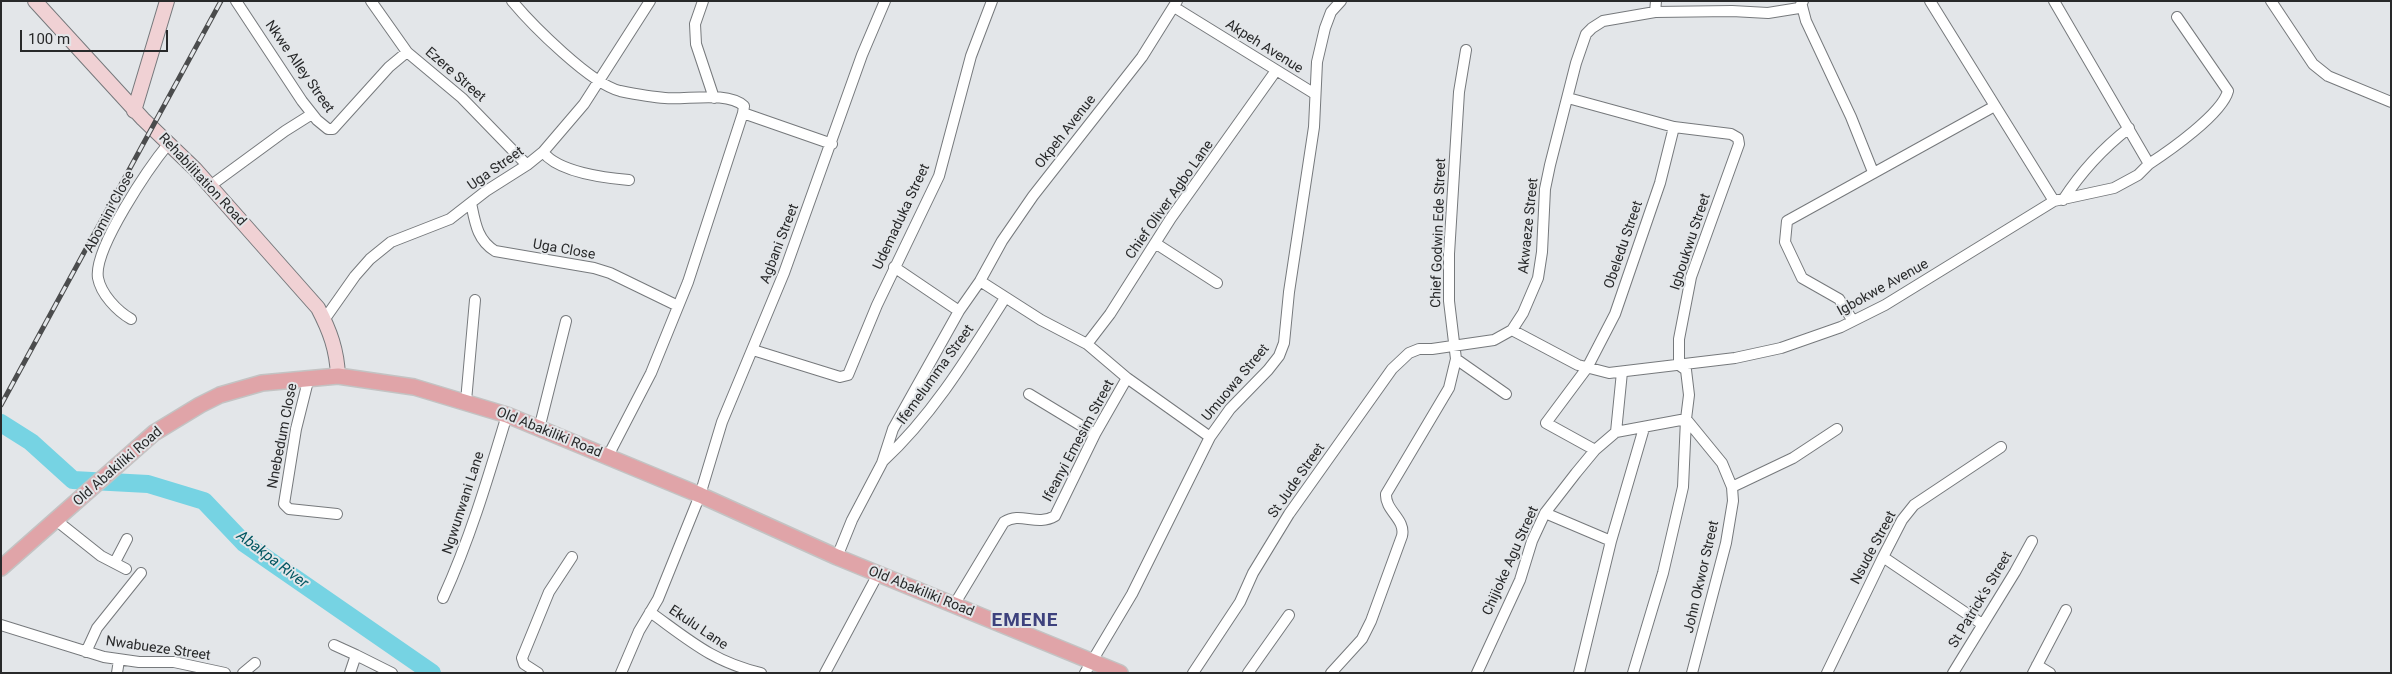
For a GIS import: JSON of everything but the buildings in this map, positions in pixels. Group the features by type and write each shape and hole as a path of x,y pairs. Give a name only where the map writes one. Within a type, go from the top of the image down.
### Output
{"main road":[{"name":"Rehabilitation Road","path":"35,1 134,111 210,186 266,252 310,299 324,320 335,348 338,376"},
{"path":"134,111 167,1"},
{"name":"Old Abakiliki Road","path":"1,568 154,433 220,395 262,383 309,377 338,376 414,387 466,401 507,415 700,495 837,558 954,605 1088,667 1120,673"}],"street":[{"name":"Nkwe Alley Street","path":"236,1 312,114 328,129 333,129 390,67 407,52"},
{"name":"Ezere Street","path":"371,1 407,52 462,98 527,165"},
{"path":"512,1 543,34 599,81 618,90 666,98 714,98 744,106 678,306 650,373 608,456"},
{"name":"Uga Street","path":"324,320 370,259 391,242 450,219 543,152 584,104 650,1"},
{"path":"703,1 695,24 696,44 714,98"},
{"name":"Agbani Street","path":"700,495 722,422 753,350 832,144 862,55 885,1"},
{"name":"Udemaduka Street","path":"753,350 840,377 848,375 894,267 938,176 950,140 970,56 992,1"},
{"name":"Umuowa Street","path":"1088,667 1132,594 1210,437 1230,409 1279,356 1284,342 1289,292 1314,127 1317,62 1324,28 1331,12 1341,1"},
{"path":"1656,1 1655,12 1732,11 1768,13 1803,4 1806,22 1851,117 1873,172"},
{"path":"1930,1 1993,107 2058,201"},
{"path":"2054,1 2149,164"},
{"path":"2271,1 2313,64 2328,76 2391,102"},
{"name":"Akpeh Avenue","path":"1175,4 1275,72 1315,94"},
{"name":"Okpeh Avenue","path":"980,281 1002,241 1033,196 1142,57 1175,4"},
{"name":"Akwaeze Street","path":"1512,330 1534,290 1538,278 1542,252 1545,189 1586,34 1603,21 1655,12"},
{"path":"2058,201 2114,188 2138,175 2149,164 2180,144 2220,105 2228,91 2176,17"},
{"name":"Chief Godwin Ede Street","path":"1331,673 1362,639 1371,621 1403,530 1385,503 1386,494 1450,388 1456,359 1449,301 1449,254 1459,92 1466,50"},
{"name":"Chief Oliver Agbo Lane","path":"1087,344 1110,314 1155,243 1275,72"},
{"path":"1568,98 1674,127"},
{"path":"1853,321 1839,299 1802,278 1785,242 1787,221 1993,107"},
{"path":"743,113 832,144"},
{"path":"210,186 285,131 312,114"},
{"name":"Igboukwu Street","path":"1674,127 1731,134 1738,138 1739,144 1691,277 1679,339 1679,365 1686,370 1689,395 1686,419"},
{"name":"Obeledu Street","path":"1595,450 1546,423 1587,368 1615,314 1660,183 1674,127"},
{"path":"2058,201 2108,144 2128,128"},
{"name":"Abomini Close","path":"131,319 119,310 100,286 98,265 139,183 169,144"},
{"path":"543,152 548,158 565,167 609,178 629,180"},
{"name":"Igbokwe Avenue","path":"1512,330 1587,368 1609,373 1735,358 1781,348 1853,321 1928,280 2058,201"},
{"name":"Uga Close","path":"471,203 478,234 485,245 495,251 610,273 678,306"},
{"path":"1155,243 1217,283"},
{"path":"894,267 959,311"},
{"path":"837,558 852,520 882,463 893,429 959,311 980,281 1005,298 1087,344 1127,378 1210,437"},
{"name":"Ifemelumma Street","path":"882,463 906,440 945,390 1005,298"},
{"path":"466,401 475,300"},
{"path":"539,429 566,321"},
{"path":"1455,346 1494,340 1512,330"},
{"name":"St Jude Street","path":"1193,673 1240,602 1253,573 1289,514 1392,369 1409,353 1419,349 1455,346"},
{"path":"1456,359 1506,394"},
{"path":"1622,372 1616,432 1686,419 1683,487 1663,573 1634,673"},
{"name":"Nnebedum Close","path":"309,377 296,429 284,504 288,510 337,514"},
{"name":"Ifeanyi Emesim Street","path":"954,605 1004,522 1015,517 1043,521 1055,516 1095,434 1127,378"},
{"path":"1029,394 1095,434"},
{"name":"Ngwunwani Lane","path":"443,598 459,564 476,516 507,415"},
{"name":"John Okwor Street","path":"1686,419 1722,463 1732,487 1726,543 1692,673"},
{"path":"1578,673 1610,541 1644,428"},
{"path":"1732,487 1793,458 1837,429"},
{"name":"Chijioke Agu Street","path":"1477,673 1520,580 1532,541 1545,513 1595,450 1616,432"},
{"name":"Nsude Street","path":"1827,673 1902,520 1914,505 2001,447"},
{"name":"Ekulu Lane","path":"621,673 639,631 658,599 700,495"},
{"path":"1545,513 1610,541"},
{"path":"61,517 101,556 126,569"},
{"path":"115,562 127,539"},
{"name":"St Patrick's Street","path":"1953,673 2032,541"},
{"path":"538,673 524,664 522,658 549,592 572,558"},
{"path":"1883,558 1982,624"},
{"path":"86,652 97,628 141,573"},
{"path":"825,673 878,574"},
{"path":"2050,673 2035,669 2066,610"},
{"name":"Ekulu Lane","path":"650,612 701,649 721,660 761,673"},
{"path":"1248,673 1289,615"},
{"name":"Nwabueze Street","path":"1,625 86,652 119,660 174,662 225,673"},
{"path":"334,645 392,673"},
{"path":"350,673 356,655"},
{"path":"118,673 119,660"},
{"path":"243,673 255,664"}],"waterway":[{"name":"Abakpa River","path":"1,423 31,442 73,480 148,484 204,501 244,543 432,673"}],"railway":[{"path":"1,405 221,1"}],"district":[{"name":"EMENE","path":"1025,621"}]}
